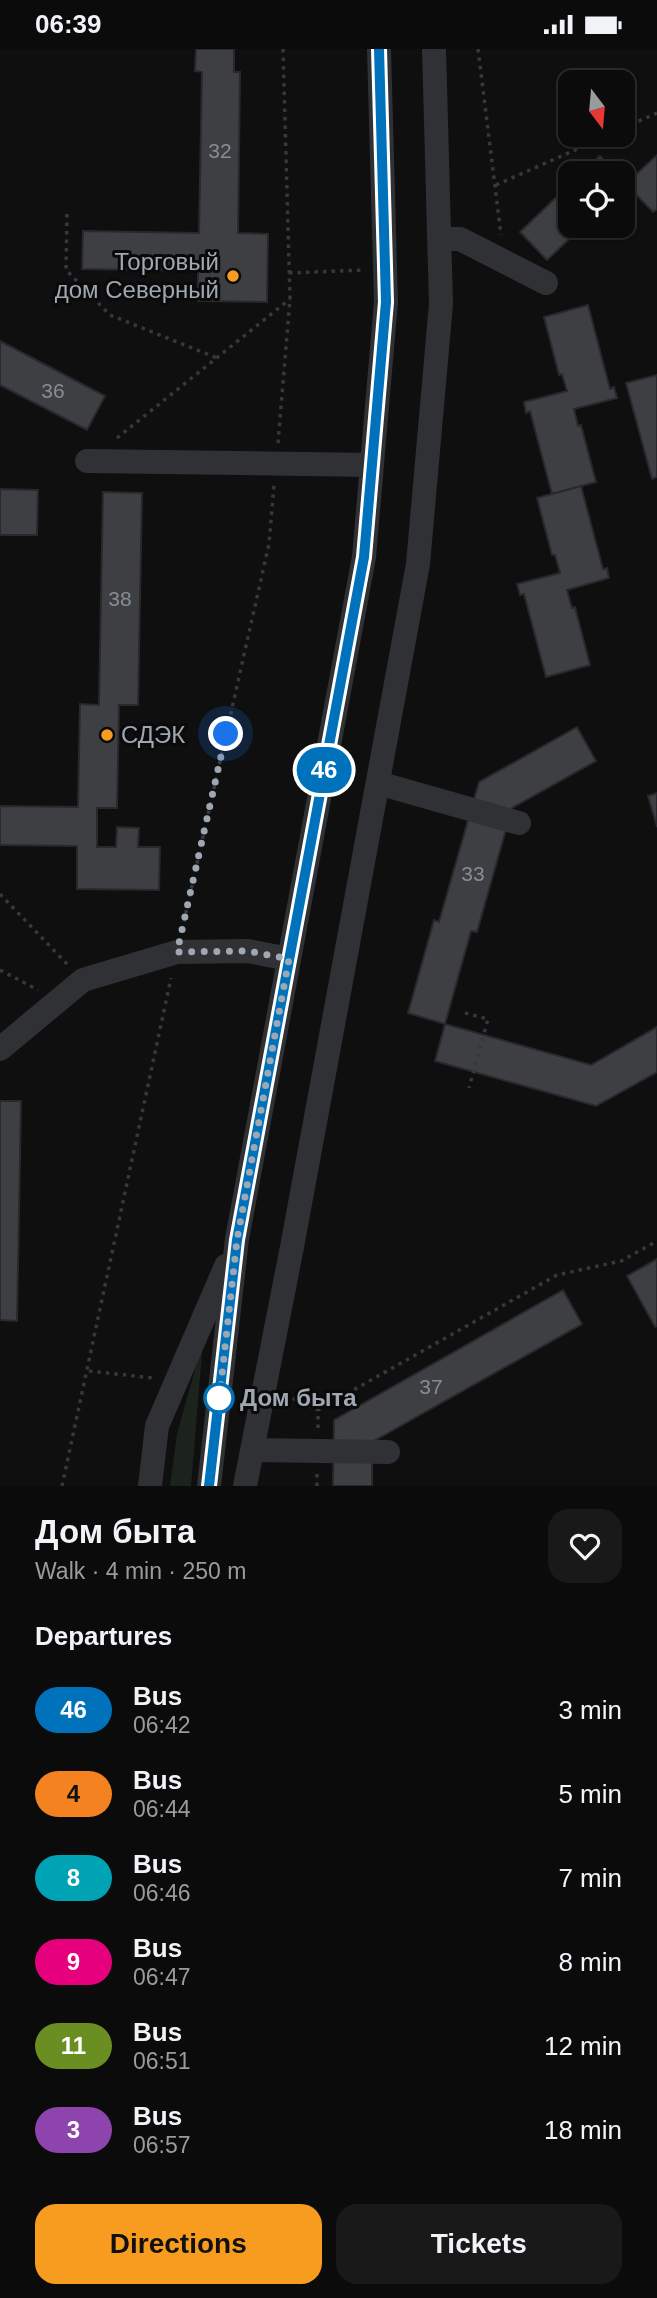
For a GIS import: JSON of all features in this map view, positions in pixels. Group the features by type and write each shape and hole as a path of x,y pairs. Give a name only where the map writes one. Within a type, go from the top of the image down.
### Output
{"street":[{"path":"209,1486 237,1240 364,557 386,302 379,49"},
{"path":"245,1486 418,564 441,303 434,49"},
{"path":"439,239 460,239 546,283"},
{"path":"87,461 372,465"},
{"path":"377,783 519,823"},
{"path":"0,1049 83,980 177,952 248,951 289,959"},
{"path":"150,1486 157,1426 237,1240"},
{"path":"253,1450 388,1452"}],"path":[{"path":"62,1486 177,952 269,544 290,299 284,49"},
{"path":"478,49 505,262"},
{"path":"635,123 657,113"},
{"path":"495,186 582,147"},
{"path":"67,215 66,270 110,315 217,358"},
{"path":"87,461 290,299"},
{"path":"0,894 83,980"},
{"path":"0,970 58,1001"},
{"path":"465,1013 488,1019 469,1088"},
{"path":"317,1486 318,1410 558,1275 621,1261 657,1241"}],"shaded area":[{"path":"203,1341 191,1486 170,1486 177,1434"}],"building":[{"path":"196,49 234,49 234,72 240,72 238,233 268,234 267,302 198,301 198,271 82,269 83,231 199,233 202,72 195,71"},
{"path":"657,155 657,209 653,212 635,193 635,176"},
{"path":"558,196 558,238 570,238 547,260 520,232"},
{"path":"588,305 610,389 614,387 617,398 574,409 596,482 552,494 530,411 526,413 524,402 567,391 562,374 559,375 544,317"},
{"path":"0,341 105,396 87,430 0,385"},
{"path":"657,375 657,477 652,479 626,383"},
{"path":"581,486 603,569 607,568 609,578 567,590 572,608 575,607 590,665 546,677 524,594 520,595 517,584 560,573 555,555 552,555 537,498"},
{"path":"0,489 38,490 37,535 0,535"},
{"path":"103,492 142,493 138,705 119,705 117,808 97,808 97,847 116,847 117,827 139,828 138,847 160,847 159,890 77,889 77,846 0,845 0,806 78,807 80,704 99,705"},
{"path":"577,727 596,761 512,808 477,932 471,931 445,1024 408,1013 434,920 439,922 479,782"},
{"path":"657,793 657,827 648,796"},
{"path":"445,1024 591,1065 657,1027 657,1072 596,1106 435,1061"},
{"path":"0,1101 21,1101 17,1321 0,1320"},
{"path":"657,1259 657,1326 655,1327 627,1276"},
{"path":"563,1290 582,1324 372,1442 372,1486 333,1486 334,1420"}],"bus line":[{"name":"46","path":"209,1486 237,1240 364,557 386,302 379,49"}],"place":[{"name":"Торговый дом Северный","path":"233,276"},
{"name":"СДЭК","path":"107,735"},
{"name":"Дом быта","path":"219,1398"}],"route":[{"path":"219,1398 218,1410 237,1240 289,959 248,951 177,952 226,734"}]}
